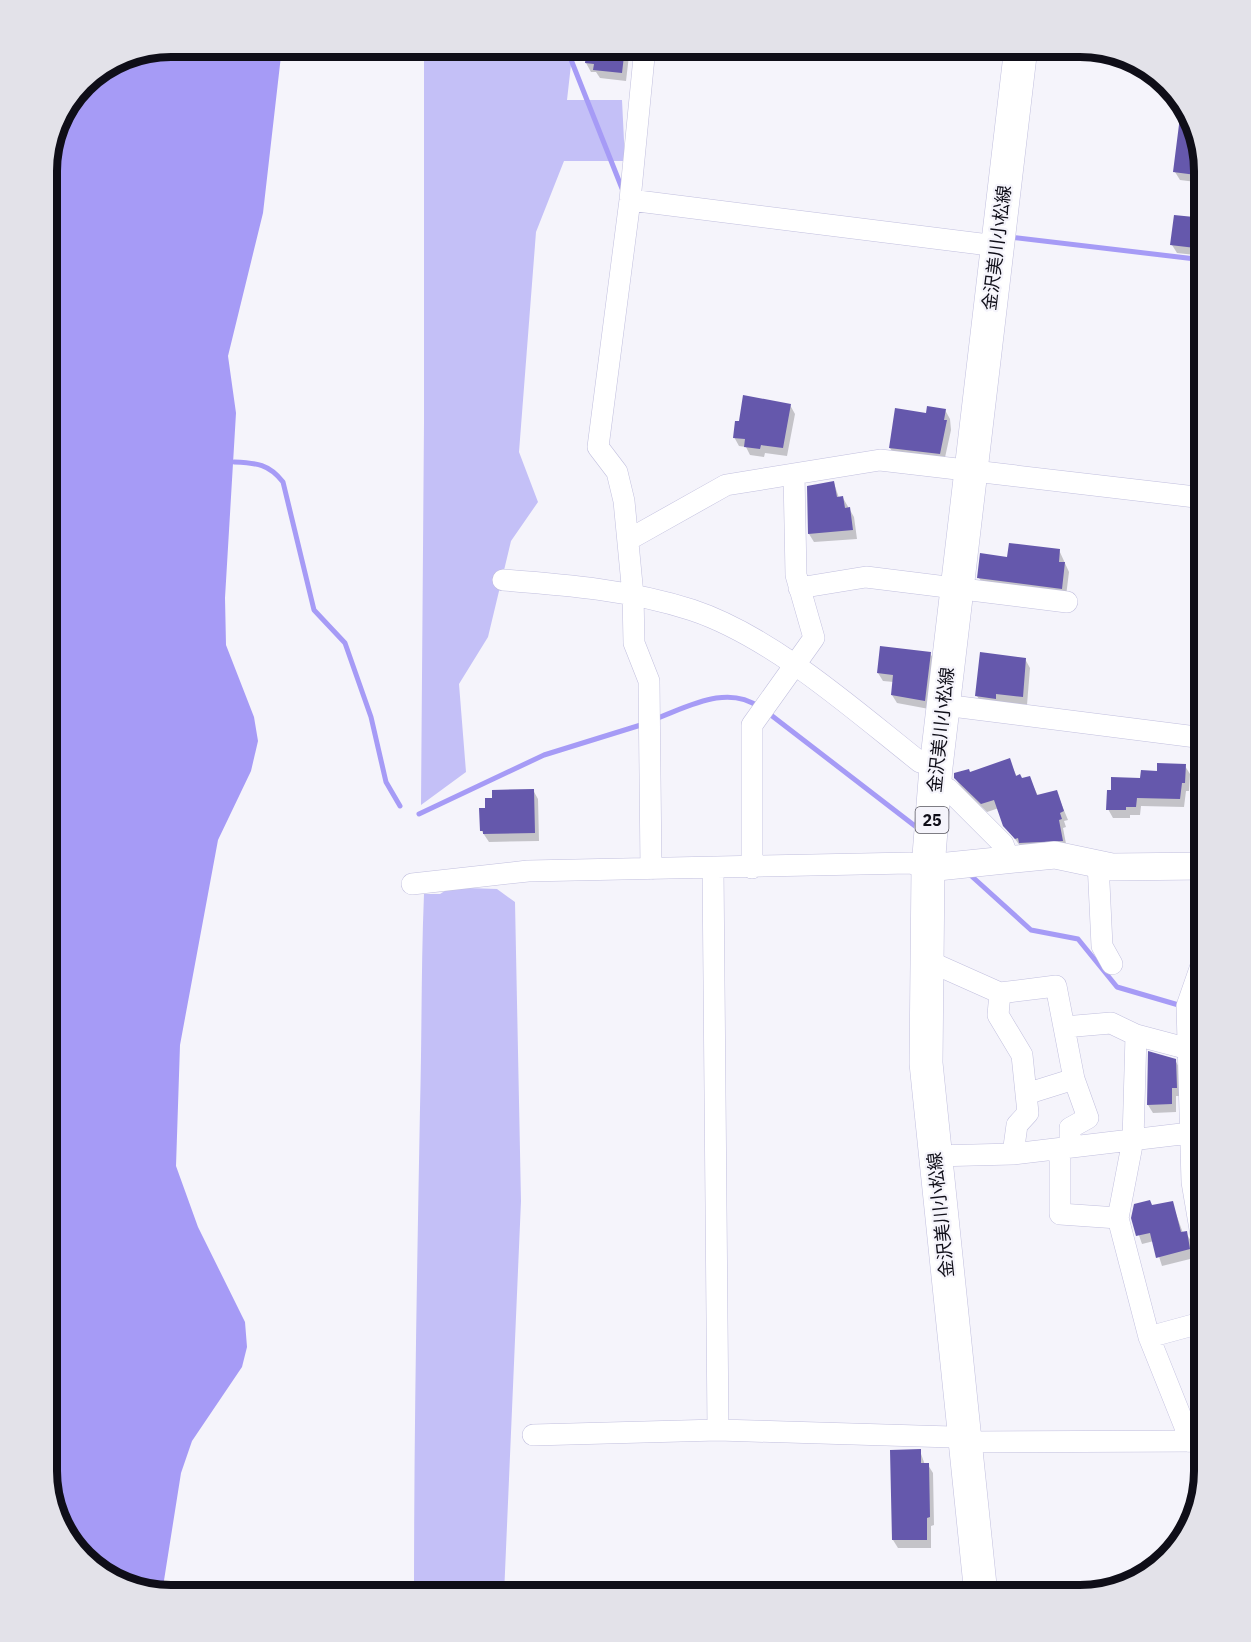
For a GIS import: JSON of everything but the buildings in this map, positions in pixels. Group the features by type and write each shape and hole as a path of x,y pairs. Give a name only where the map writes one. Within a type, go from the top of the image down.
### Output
{"main road":[{"name":"金沢美川小松線","path":"980,1585 926,1063 928,868 935,776 973,470 1020,57"}],"street":[{"path":"644,57 630,200 598,447 617,472 628,540 634,643 649,681 651,869"},
{"path":"630,200 997,246"},
{"path":"628,540 726,485 880,460 1194,497"},
{"path":"752,868 752,725 814,638 796,575 794,474"},
{"path":"800,588 866,576 1067,602"},
{"path":"503,580 606,588 694,611 760,642 920,762 1003,844 1008,860"},
{"path":"944,705 1194,737"},
{"path":"412,884 528,871 910,863 928,868 1055,855 1098,862 1112,867 1194,866"},
{"path":"1098,862 1102,946 1112,964"},
{"path":"713,868 718,1430"},
{"path":"926,960 1000,993 1056,986 1074,1079 1088,1118 1070,1128 1065,1148 1060,1214 1118,1218"},
{"path":"1194,985 1187,1005 1194,1041"},
{"path":"1000,993 998,1015 1022,1055 1028,1113 1017,1125 1013,1154"},
{"path":"1064,1028 1111,1023 1136,1035 1194,1050"},
{"path":"1136,1035 1133,1140 1118,1218 1149,1337 1194,1433"},
{"path":"1194,1078 1190,1133 1194,1160"},
{"path":"1026,1094 1074,1079"},
{"path":"934,1156 1013,1154 1190,1133"},
{"path":"1149,1337 1194,1325"},
{"path":"533,1435 718,1430 952,1437 965,1442 1194,1442"}],"shaded area":[{"path":"163,57 281,57 263,213 228,356 236,413 225,598 226,645 254,717 258,741 251,771 218,840 180,1045 176,1166 198,1227 245,1322 247,1347 242,1367 192,1441 181,1473 163,1585 134,1579 120,1573 96,1557 85,1546 69,1522 63,1508 57,1479 57,163 66,127 80,101 90,90 114,72 134,63"},
{"path":"424,57 572,57 567,100 622,100 625,161 564,161 536,232 519,452 538,502 511,541 488,637 459,684 466,772 421,805"},
{"path":"456,884 467,888 497,889 515,902 521,1201 504,1585 414,1585 422,947 424,894 440,894"}],"waterway":[{"path":"570,57 623,191"},
{"path":"1009,237 1194,259"},
{"path":"234,462 267,468 283,482 314,610 345,643 371,717 386,782 400,806"},
{"path":"655,719 694,704 721,698 734,697 747,700 759,707"},
{"path":"767,712 915,826"},
{"path":"419,814 544,755 644,724"},
{"path":"967,872 1031,930 1078,939 1117,987 1182,1006"}]}
